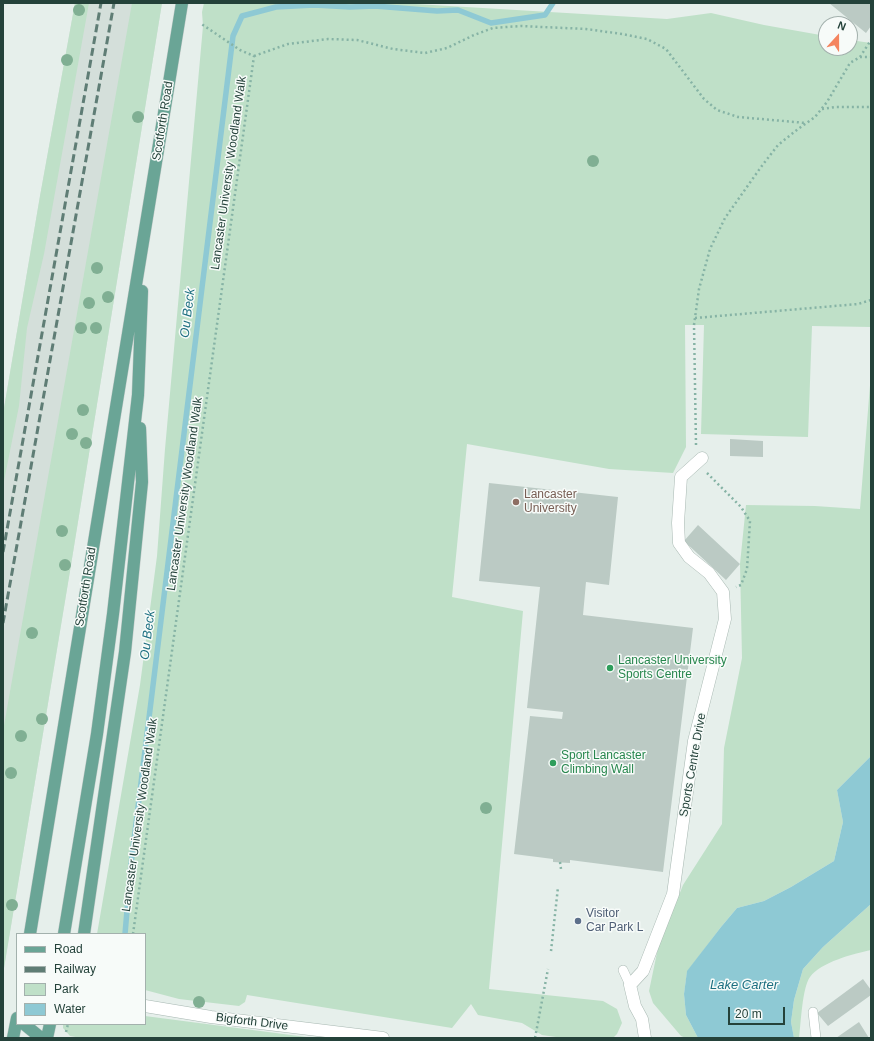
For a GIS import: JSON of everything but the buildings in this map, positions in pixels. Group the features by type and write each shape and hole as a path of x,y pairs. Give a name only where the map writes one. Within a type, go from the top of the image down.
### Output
{"main road":[{"name":"Scotforth Road","path":"30,933 182,3"},
{"name":"Scotforth Road","path":"64,933 96,734 112,622 138,395 144,240"},
{"path":"84,933 125,652 135,560 142,482 138,395"},
{"path":"13,1038 16,1023"},
{"path":"25,1025 41,1038"},
{"path":"48,1038 50,1025"}],"street":[{"path":"699,461 681,477 678,523 679,543 688,557 709,573 722,592"},
{"name":"Sports Centre Drive","path":"630,985 643,971 673,894 694,741 724,619 722,592"},
{"path":"630,985 635,1006 642,1019 645,1038"},
{"name":"Bigforth Drive","path":"146,1006 211,1017 383,1038"}],"lane":[{"path":"622,970 630,985"},
{"path":"813,1012 816,1038"}],"path":[{"path":"200,23 240,50 254,56 288,44 328,39 357,40 393,49 425,53 447,48 493,28 521,26 586,29 622,34 647,39 666,49 704,99 717,110 738,117 807,123"},
{"path":"722,592 741,585 743,580 748,563 750,521 741,507 699,461 694,335 699,289 710,249 725,218 778,145 815,117 822,109 850,63 860,57 871,40"},
{"name":"Lancaster University Woodland Walk","path":"133,933 254,56"},
{"path":"860,57 871,57"},
{"path":"822,109 835,107 871,107"},
{"path":"695,318 858,304 871,300"},
{"path":"560,862 561,869"},
{"path":"551,951 558,887"},
{"path":"535,1038 548,969"},
{"path":"66,1032 68,1025"}],"shaded area":[{"path":"75,3 162,3 3,974 3,414"}],"green space":[{"path":"75,3 89,3 44,254 27,328 19,406 3,486 3,414"},
{"path":"132,3 162,3 3,974 3,731"},
{"name":"Lancaster University","path":"204,3 399,3 667,19 711,13 764,25 818,35 818,56 858,56 858,41 871,43 871,327 812,326 808,437 701,434 704,325 685,325 686,447 673,473 609,469 467,444 452,597 523,611 489,989 603,1001 617,1009 622,1023 617,1034 613,1038 563,1038 542,1035 522,1023 478,1015 471,1004 452,1028 247,995 245,1002 239,1006 179,999 146,990 146,933 97,933 140,685 157,556 165,449 203,26 202,12"},
{"path":"871,373 871,756 837,790 843,822 834,861 791,887 764,901 737,908 687,972 684,994 686,1015 698,1038 686,1038 681,1036 653,1003 649,991 658,948 683,885 722,824 724,748 742,658 740,564 746,505 815,506 860,509"},
{"path":"871,904 871,950 847,956 829,963 810,977 805,989 799,1038 794,1038 791,1022 794,1000 803,969 823,947"},
{"path":"146,1016 314,1038 81,1038 70,1036 63,1028 63,1025 146,1025"}],"water":[{"name":"Lake Carter","path":"871,756 871,904 823,947 803,969 794,1000 791,1022 794,1038 698,1038 686,1015 684,994 687,971 737,908 764,901 791,887 834,861 843,822 837,790"}],"waterway":[{"name":"Ou Beck","path":"125,933 131,864 233,36 242,16 276,7 314,5 350,7 375,6 437,11 458,10 491,23 545,15 553,3"}],"railway":[{"path":"3,552 101,3"},
{"path":"3,623 114,3"}],"place":[{"name":"Lancaster University","path":"516,502"},
{"name":"Lancaster University Sports Centre","path":"610,668"},
{"name":"Sport Lancaster Climbing Wall","path":"553,763"},
{"name":"Visitor Car Park L","path":"578,921"}]}
